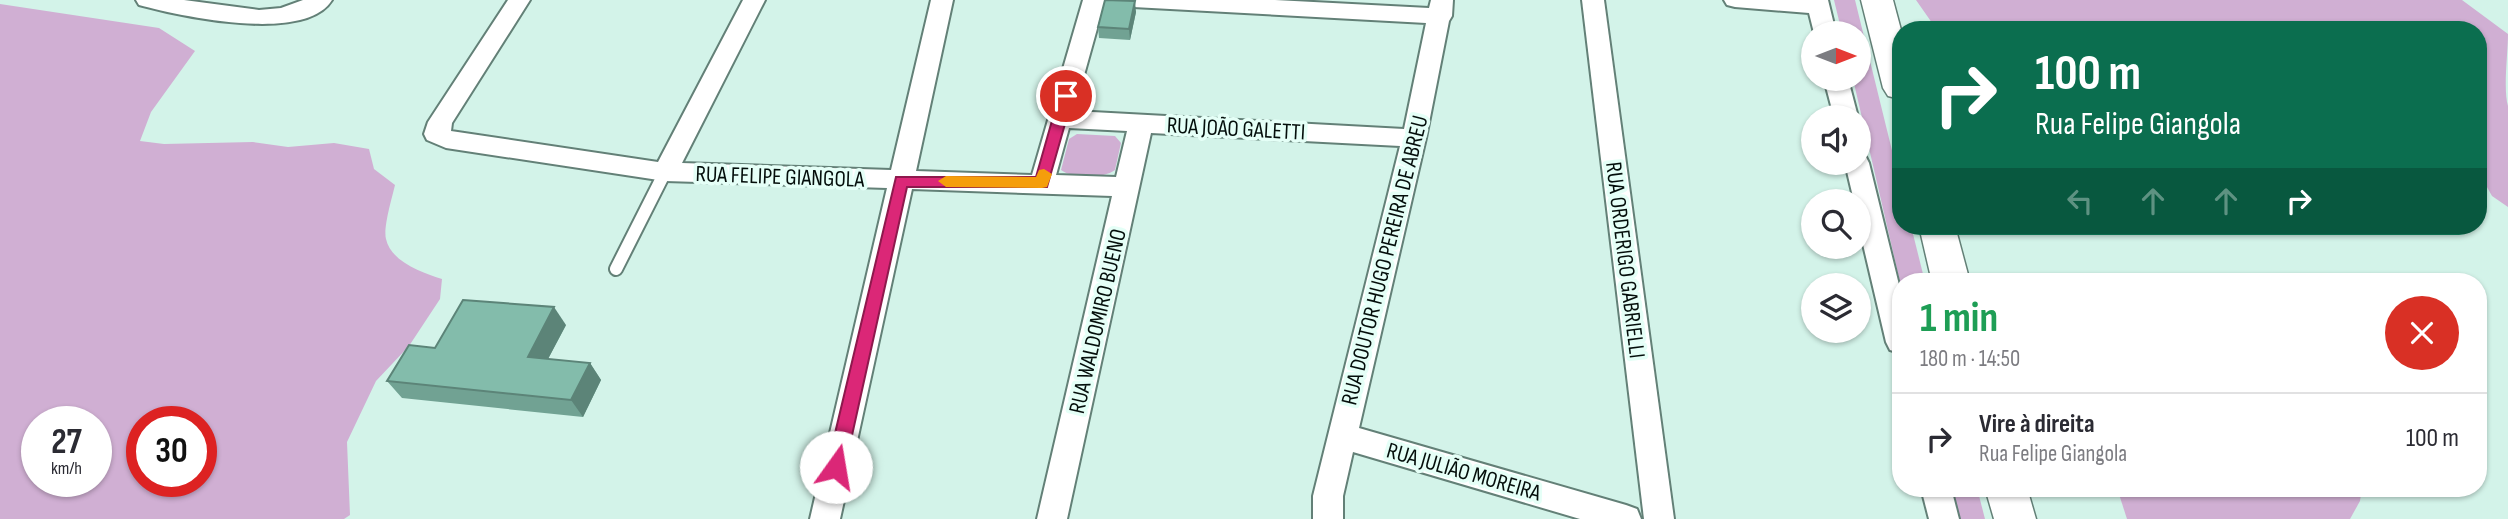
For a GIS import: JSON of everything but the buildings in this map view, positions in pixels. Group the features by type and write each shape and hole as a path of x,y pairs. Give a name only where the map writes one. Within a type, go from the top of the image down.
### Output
{"street":[{"path":"147,0 258,18 277,17 311,5"},
{"name":"RUA FELIPE GIANGOLA","path":"519,0 440,122 436,134 446,139 665,172 1128,187"},
{"path":"665,172 754,0"},
{"path":"825,519 942,0"},
{"path":"1042,183 1094,0"},
{"path":"1133,0 1441,8"},
{"name":"RUA ORDERIGO GABRIELLI","path":"1593,0 1659,519"},
{"path":"1735,0 1818,3 1822,21"},
{"path":"1877,0 1892,57"},
{"name":"RUA DOUTOR HUGO PEREIRA DE ABREU","path":"1328,519 1328,496 1414,138 1441,8"},
{"name":"RUA JOÃO GALETTI","path":"1059,120 1141,122 1414,138"},
{"name":"RUA WALDOMIRO BUENO","path":"1052,519 1141,122"},
{"path":"1860,175 1892,309"},
{"path":"1939,235 1949,273"},
{"name":"RUA JULIÃO MOREIRA","path":"1342,436 1626,519"},
{"path":"1938,497 1944,519"},
{"path":"2009,497 2015,519"}],"lane":[{"path":"615,269 665,172"}],"shaded area":[{"path":"1834,0 1855,0 1860,21 1839,21"},
{"path":"1916,0 2462,0 2508,34 2508,207 2492,196 2487,187 2487,21 1931,21"},
{"path":"0,4 159,28 195,51 151,112 140,141 164,144 253,142 288,147 334,143 369,149 374,169 395,185 386,228 389,247 409,265 442,279 440,299 409,346 376,381 347,442 350,515 344,519 0,519"},
{"path":"1871,65 1892,150 1892,235 1913,235 1923,273 1898,273 1871,157 1871,105 1859,105 1856,91 1871,91"},
{"path":"1077,134 1115,136 1121,143 1115,170 1088,177 1061,170 1069,139"},
{"path":"1951,497 1979,497 1985,519 1956,519"},
{"path":"2120,497 2361,497 2350,519 2127,519"}],"slow traffic":[{"path":"946,181 1042,183 1044,174"}],"route":[{"path":"836,467 901,181 1042,183 1066,96"}]}
